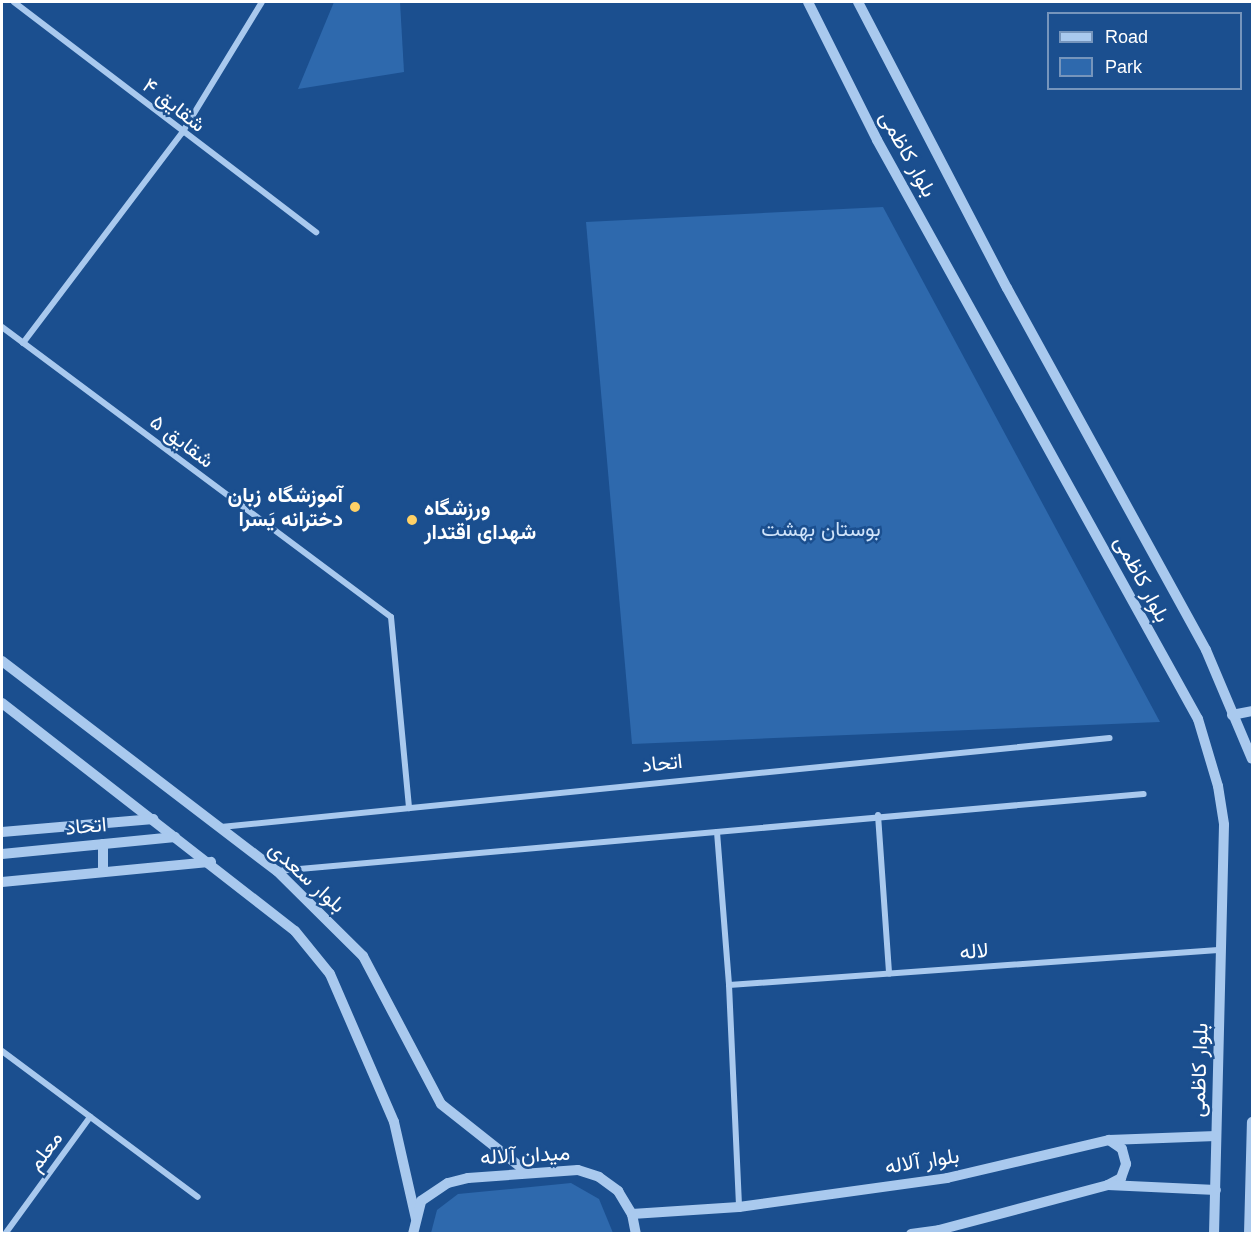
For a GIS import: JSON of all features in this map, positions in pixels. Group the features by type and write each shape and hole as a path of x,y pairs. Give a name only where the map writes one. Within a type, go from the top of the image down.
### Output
{"street":[{"name":"شقایق ۴","path":"14,2 182,134 316,232"},
{"name":"بلوار کاظمی","path":"808,2 877,140 1198,719 1218,786 1224,825 1214,1233"},
{"name":"بلوار کاظمی","path":"858,2 1007,288 1206,650 1232,715 1246,736 1252,759"},
{"path":"23,343 182,134 260,4"},
{"name":"شقایق ۵","path":"2,327 391,617 410,808"},
{"name":"بلوار سعدی","path":"2,661 276,871 363,956 441,1104 528,1173"},
{"path":"2,703 175,837 211,862 295,931 330,974 393,1122 416,1219"},
{"path":"1232,715 1252,711"},
{"name":"اتحاد","path":"219,827 1110,738"},
{"path":"276,871 717,832 878,815 1144,794"},
{"path":"878,815 889,974"},
{"name":"اتحاد","path":"2,832 153,819"},
{"path":"717,832 729,985 739,1207"},
{"name":"اتحاد","path":"2,854 175,837"},
{"path":"103,844 103,872"},
{"path":"2,882 211,862"},
{"name":"لاله","path":"729,985 1222,950"},
{"path":"2,1051 198,1197"},
{"name":"معلم","path":"4,1233 90,1117"},
{"path":"1249,1233 1252,1122"},
{"name":"بلوار آلاله","path":"632,1214 739,1207 947,1178 1109,1140 1216,1136"},
{"path":"911,1233 939,1230 1108,1185 1120,1178 1126,1164 1122,1149 1109,1140"},
{"name":"میدان آلاله","path":"413,1233 422,1202 448,1183 528,1173 578,1170 599,1177 618,1191 632,1214 636,1233"},
{"path":"1108,1185 1216,1190"}],"green space":[{"path":"334,2 400,2 404,72 298,89"},
{"name":"بوستان بهشت","path":"883,207 1160,722 632,744 586,222"},
{"path":"571,1183 599,1199 613,1233 431,1233 437,1210 458,1194"}],"place":[{"name":"آموزشگاه زبان دخترانه یَسرا","path":"355,507"},
{"name":"ورزشگاه شهدای اقتدار","path":"412,520"}]}
